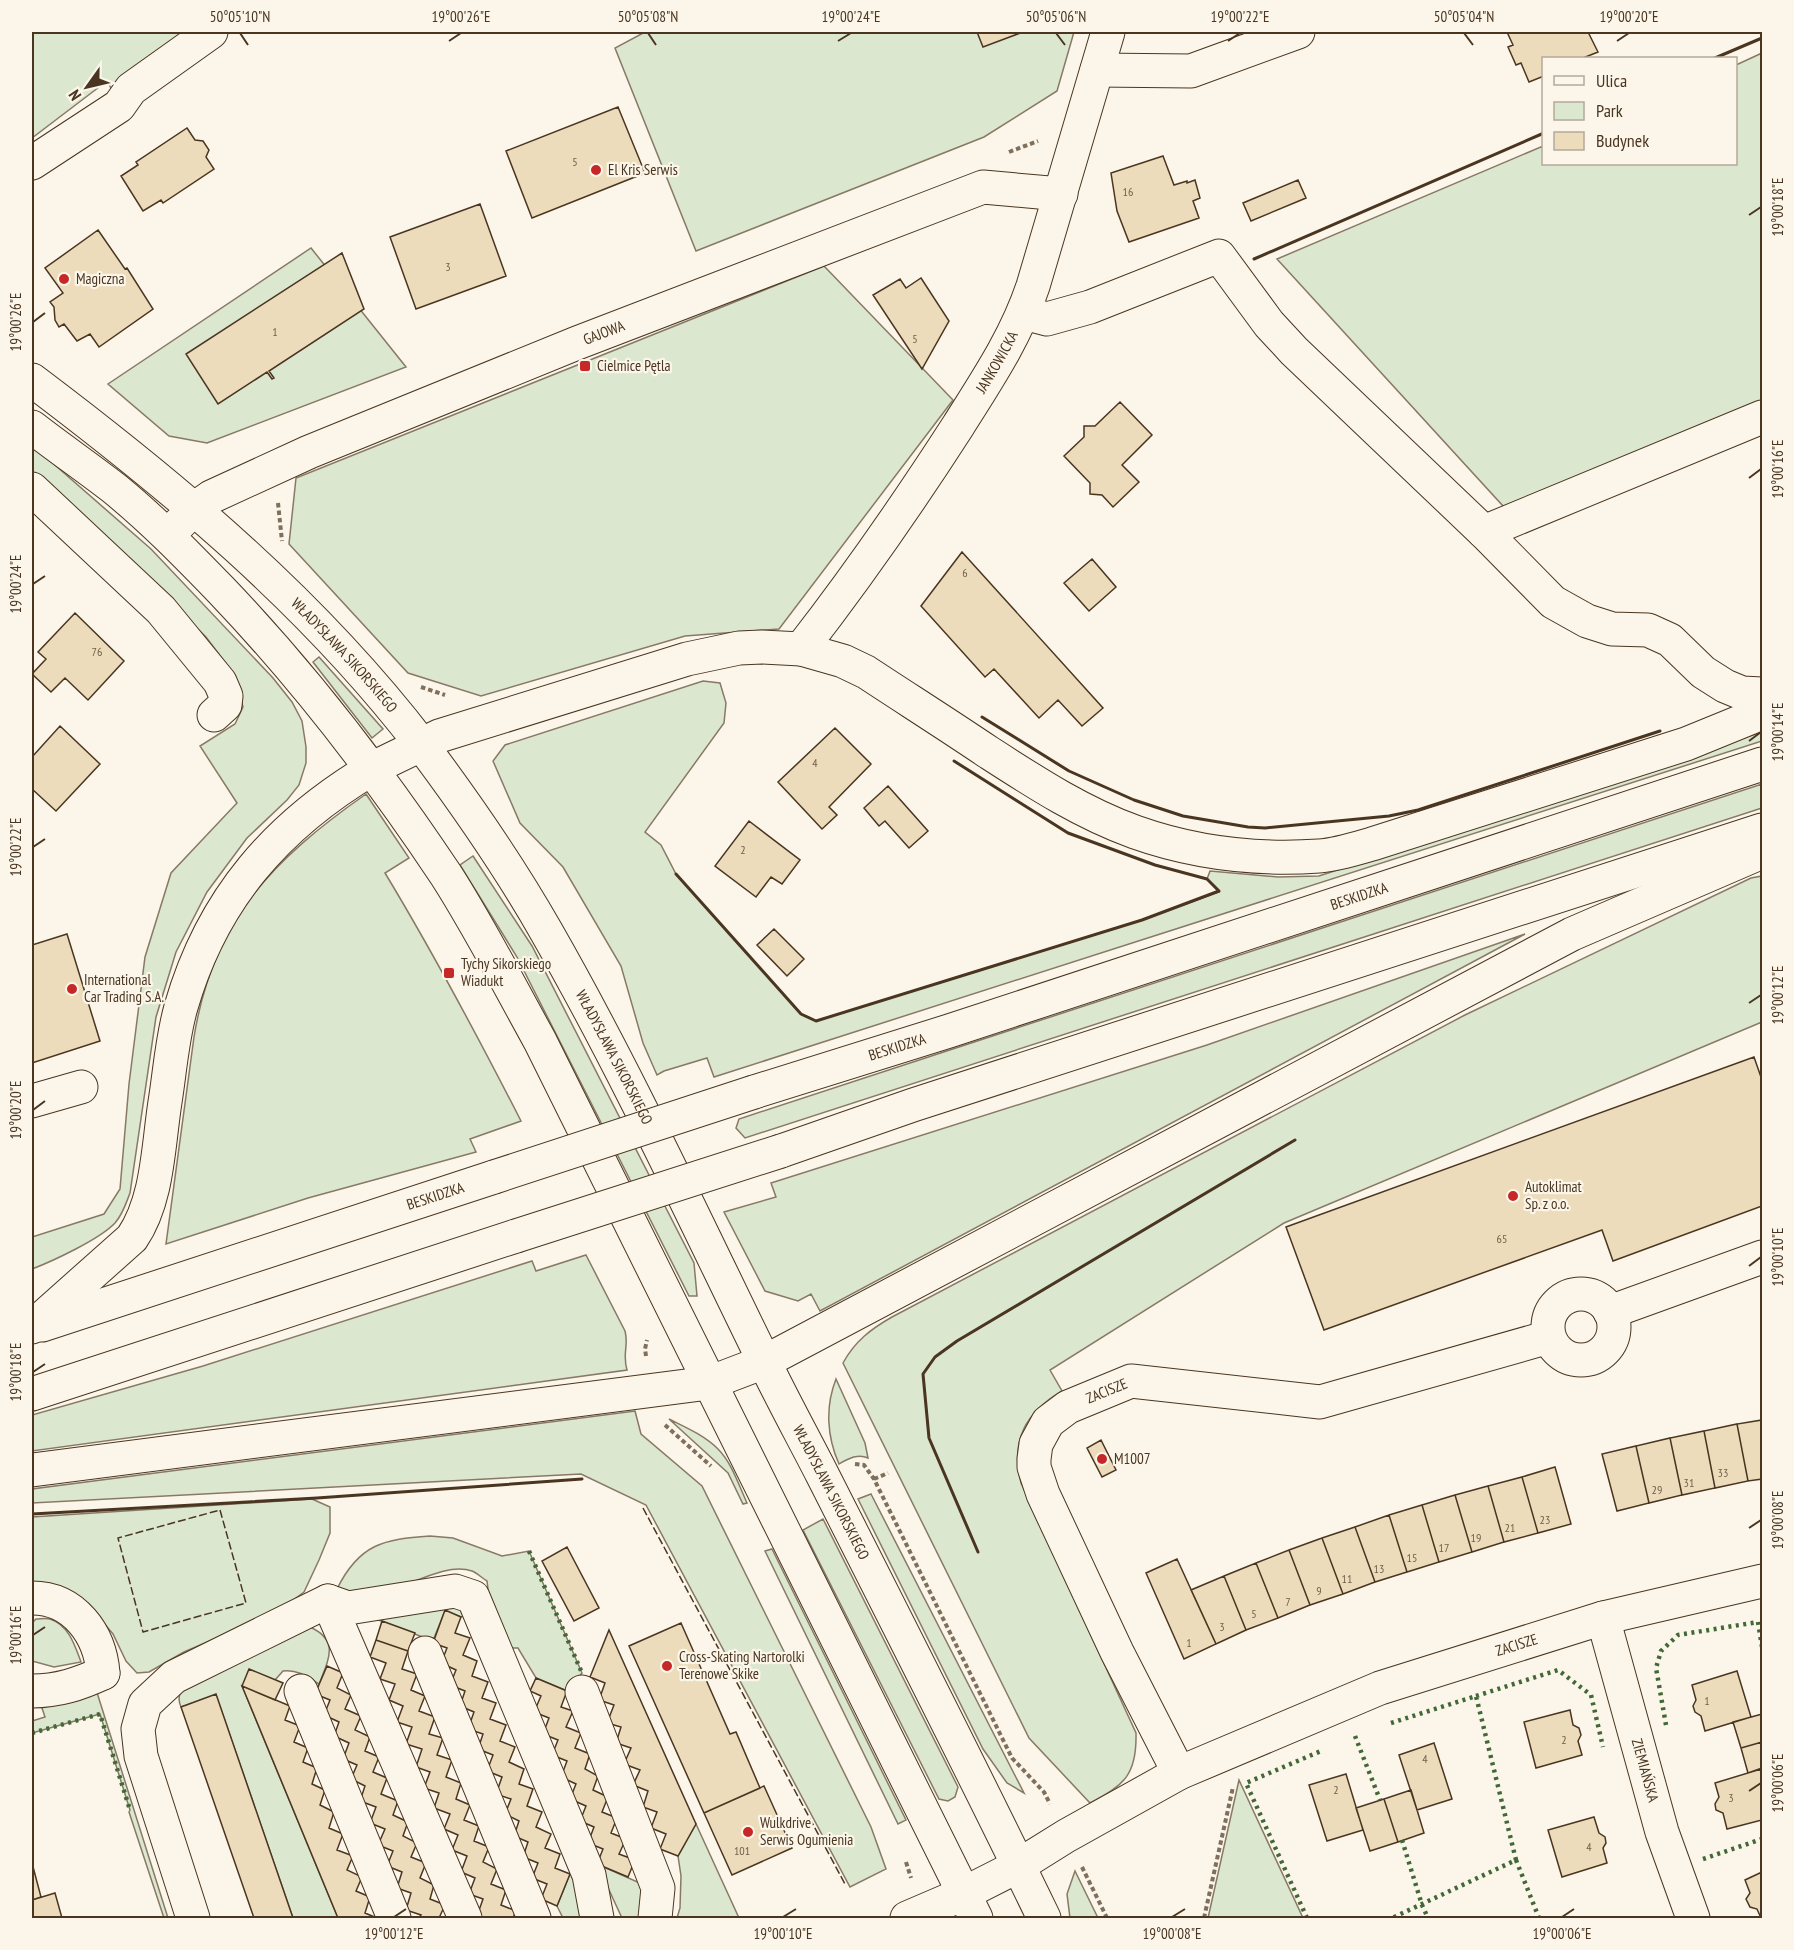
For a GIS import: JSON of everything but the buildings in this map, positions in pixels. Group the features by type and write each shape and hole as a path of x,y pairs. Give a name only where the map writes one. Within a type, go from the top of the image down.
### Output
{"street":[{"path":"32,163 119,106 131,89 211,32"},
{"name":"JANKOWICKA","path":"801,649 938,459 1004,352 1024,313 1108,32"},
{"path":"1097,70 1191,71 1298,32"},
{"name":"GAJOWA","path":"167,536 194,509 211,497 269,470 523,365 983,187 1061,194"},
{"path":"1024,313 1047,320 1090,307 1219,256 1269,324 1293,351 1484,532 1553,602 1587,621 1612,629 1648,630 1670,640 1703,672 1725,686 1742,693 1762,694"},
{"name":"WŁADYSŁAWA SIKORSKIEGO","path":"32,380 154,474 302,608 375,689 420,744 492,843 545,928 599,1027 764,1362 965,1757 1044,1918"},
{"path":"1484,532 1762,417"},
{"path":"32,427 116,490 167,536 263,634 373,768 446,875 540,1041 969,1906"},
{"path":"32,489 161,610 220,682 226,696 225,705 214,715"},
{"path":"32,1328 132,1238 143,1222 152,1190 181,1007 204,948 221,913 262,856 286,831 324,799 373,768 420,744 461,729 708,654 751,647 801,649 843,661 867,672 1057,796 1107,821 1137,833 1173,843 1268,858 1321,856 1372,844 1686,744 1762,713"},
{"name":"BESKIDZKA","path":"32,1328 754,1092 949,1031 1762,764"},
{"path":"32,1394 1762,830"},
{"path":"32,1470 709,1383 764,1362 1572,934 1762,852"},
{"path":"32,1101 81,1087"},
{"path":"1610,1312 1762,1257"},
{"path":"1578,1294 1592,1296 1603,1302 1610,1312 1614,1324 1613,1336 1608,1347 1600,1354 1579,1361 1568,1359 1556,1350 1549,1337 1548,1322 1553,1309 1564,1298 1578,1294"},
{"name":"ZACISZE","path":"1179,1773 1117,1652 1043,1494 1034,1467 1034,1459 1036,1444 1048,1422 1068,1407 1131,1381 1320,1402 1549,1337"},
{"name":"ZACISZE","path":"1018,1866 1066,1836 1179,1773 1380,1688 1603,1617 1762,1581"},
{"path":"193,1918 141,1756 138,1729 145,1704 174,1677 328,1601 348,1608 455,1591 473,1597 589,1875 597,1918"},
{"path":"32,1598 56,1603 84,1621 99,1648 102,1673 145,1704"},
{"path":"328,1601 465,1918"},
{"name":"ZIEMIAŃSKA","path":"1603,1617 1662,1832 1693,1918"},
{"path":"425,1653 534,1918"},
{"path":"32,1691 60,1689 79,1684 102,1673"},
{"path":"301,1691 394,1918"},
{"path":"582,1692 658,1888 655,1918"},
{"path":"907,1918 969,1906 1018,1866"}],"path":[{"path":"859,1464 864,1465 874,1479 1012,1758 1044,1792 1052,1806"},
{"path":"874,1479 888,1473"},
{"path":"1204,1918 1234,1779"},
{"path":"1081,1866 1107,1918"}],"green space":[{"path":"32,32 181,32 185,37 112,90 107,81 32,138"},
{"path":"645,32 1074,32 1057,91 984,137 696,251 615,48"},
{"path":"1762,53 1762,402 1504,507 1277,259 1542,146 1542,165 1737,165 1737,65"},
{"path":"311,248 406,367 207,443 169,436 108,384"},
{"path":"824,266 953,400 779,629 685,636 481,696 408,673 289,544 296,478"},
{"path":"32,445 151,549 273,678 292,702 302,721 306,763 299,785 287,800 247,838 207,892 176,952 156,1017 130,1193 122,1212 115,1223 99,1236 32,1269 32,1237 104,1214 120,1189 129,1084 145,957 171,873 237,803 200,746 235,724 243,707 234,674 206,637 32,471"},
{"path":"319,657 383,729 372,738 313,662"},
{"path":"703,681 720,683 726,703 724,723 645,832 661,845 676,874 801,1014 816,1021 1142,920 1219,892 1207,879 1210,871 1278,877 1319,876 1762,732 1762,741 714,1077 707,1058 657,1075 643,1043 621,966 563,867 520,823 493,761 505,745"},
{"path":"1762,784 1762,808 745,1138 736,1128 739,1119"},
{"path":"366,794 409,858 385,873 455,996 521,1121 470,1139 476,1152 308,1198 166,1244 194,1037 203,996 216,959 232,926 252,896 275,869 302,843"},
{"path":"473,856 532,946 694,1263 697,1296 689,1296 517,957 460,865"},
{"path":"1762,876 1762,1022 1284,1223 1050,1370 1062,1391 1038,1409 1019,1441 1018,1468 1021,1483 1136,1733 1134,1759 1127,1777 1112,1790 1090,1803 1029,1738 843,1363 853,1348 864,1336 892,1317 1465,1015 1751,878"},
{"path":"1525,934 820,1311 811,1294 798,1301 765,1291 724,1212 776,1197 771,1183 1207,1045"},
{"path":"586,1255 625,1331 627,1370 32,1451 32,1415 203,1366 532,1261 536,1271"},
{"path":"836,1379 865,1443 868,1458 857,1456 839,1464 832,1443 829,1422 830,1400"},
{"path":"635,1411 641,1434 702,1486 871,1827 886,1869 850,1887 646,1505 581,1474 32,1503 32,1489"},
{"path":"669,1419 701,1435 718,1449 731,1468 747,1503 743,1504 728,1473"},
{"path":"871,1494 1024,1793 1007,1783 983,1749 858,1499"},
{"path":"312,1499 330,1507 330,1533 304,1592 277,1612 184,1652 149,1672 137,1673 126,1661 113,1634 97,1615 32,1586 32,1517"},
{"path":"823,1519 958,1787 955,1797 948,1801 939,1799 803,1530"},
{"path":"430,1536 453,1538 502,1556 529,1551 582,1673 567,1691 536,1678 518,1648 508,1648 489,1597 487,1581 472,1571 448,1570 374,1594 337,1589 354,1562 374,1547 399,1539"},
{"path":"772,1549 906,1820 898,1824 765,1551"},
{"path":"440,1598 465,1609 465,1616 461,1617 445,1611 434,1638 425,1638 376,1619"},
{"path":"36,1619 50,1619 62,1626 67,1631 81,1662 54,1667 32,1661 32,1623"},
{"path":"305,1625 316,1630 328,1642 329,1657 319,1684 302,1674 283,1671 275,1680 242,1686 338,1918 293,1918 216,1695 181,1707 179,1700 182,1689"},
{"path":"94,1683 168,1918 164,1918 100,1714 32,1733 32,1721 45,1717 39,1699"},
{"path":"1239,1780 1303,1918 1208,1918"},
{"path":"696,1824 739,1918 677,1918 680,1908 681,1876 678,1856"},
{"path":"597,1864 642,1884 642,1918 622,1918"},
{"path":"576,1869 589,1918 563,1918 557,1906 570,1874"},
{"path":"1075,1871 1098,1918 1070,1918 1067,1894"}],"hedge":[{"path":"529,1551 582,1673"},
{"path":"1666,1725 1656,1668 1661,1651 1678,1635 1758,1622 1762,1647"},
{"path":"1476,1696 1558,1670 1591,1695 1603,1747"},
{"path":"1391,1723 1476,1696 1516,1860 1392,1918"},
{"path":"32,1733 100,1714 130,1810"},
{"path":"1355,1736 1380,1800"},
{"path":"1307,1918 1246,1783 1321,1751"},
{"path":"1703,1859 1762,1839"},
{"path":"1402,1840 1428,1918"},
{"path":"1516,1860 1539,1918"}],"fence":[{"path":"643,1508 845,1884"},
{"path":"220,1510 246,1603 143,1632 118,1538 220,1510"}],"wall":[{"path":"1717,57 1762,38"},
{"path":"1254,259 1542,134"},
{"path":"982,717 1069,771 1134,800 1183,816 1265,828 1389,816 1418,810 1660,731"},
{"path":"676,874 801,1014 816,1021 1142,920 1219,891 1207,879 1155,865 1068,833 954,761"},
{"path":"978,1552 929,1438 923,1374 935,1357 957,1341 1295,1140"},
{"path":"32,1514 317,1498 582,1479"}],"place":[{"name":"El Kris Serwis","path":"596,170"},
{"name":"Magiczna","path":"64,279"},
{"name":"Cielmice Pętla","path":"585,366"},
{"name":"Tychy Sikorskiego Wiadukt","path":"449,973"},
{"name":"International Car Trading S.A.","path":"72,989"},
{"name":"Autoklimat Sp. z o.o.","path":"1513,1196"},
{"name":"M1007","path":"1102,1459"},
{"name":"Cross-Skating Nartorolki Terenowe Skike","path":"667,1666"},
{"name":"Wulkdrive Serwis Ogumienia","path":"748,1832"}]}
